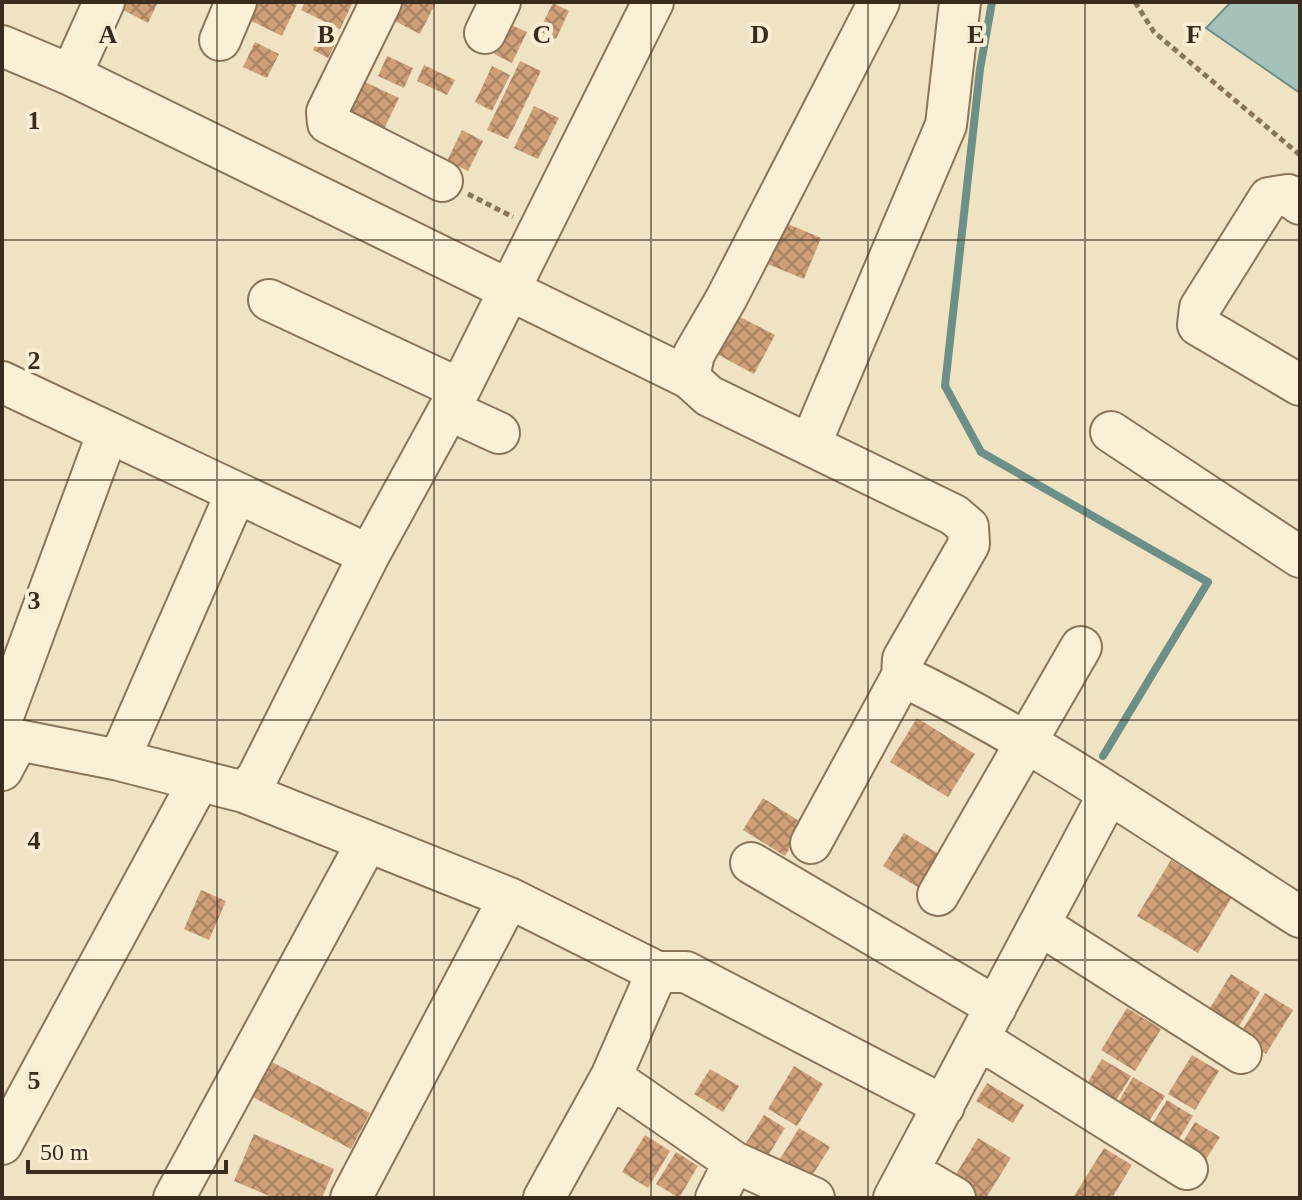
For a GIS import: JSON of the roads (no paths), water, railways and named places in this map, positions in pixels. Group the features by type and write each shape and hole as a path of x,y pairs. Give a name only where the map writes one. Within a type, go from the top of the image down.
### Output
{"street":[{"path":"71,75 104,2"},
{"path":"220,40 236,2"},
{"path":"381,2 327,112 328,123 442,181"},
{"path":"244,792 257,778 369,555 455,399 653,2"},
{"path":"689,378 694,354 726,299 879,2"},
{"path":"810,445 946,125 960,2"},
{"path":"2,46 71,75 689,378 709,396 954,515 968,527 969,544 903,659 902,676 811,843"},
{"path":"1300,204 1288,195 1269,198 1200,308 1198,325 1300,385"},
{"path":"269,300 455,399 499,433"},
{"path":"2,382 369,555"},
{"path":"108,432 6,741 119,760 244,792 366,844 509,898 657,972 686,972 944,1106"},
{"path":"1111,432 1300,557"},
{"path":"119,760 236,493"},
{"path":"938,895 1027,746 1081,647"},
{"path":"902,676 942,695 1108,795 1300,917"},
{"path":"2,1144 199,781"},
{"path":"955,1198 902,1185 1108,795"},
{"path":"174,1198 366,844"},
{"path":"751,863 988,1023 1187,1169"},
{"path":"351,1198 509,898"},
{"path":"1040,925 1241,1053"},
{"path":"544,1198 611,1077 657,972"},
{"path":"611,1077 734,1162 814,1198"},
{"path":"716,1198 734,1162"}],"water":[{"path":"1231,2 1300,2 1300,93 1206,28"}],"waterway":[{"path":"992,2 980,69 945,386 981,452 1208,582 1103,756"}]}
